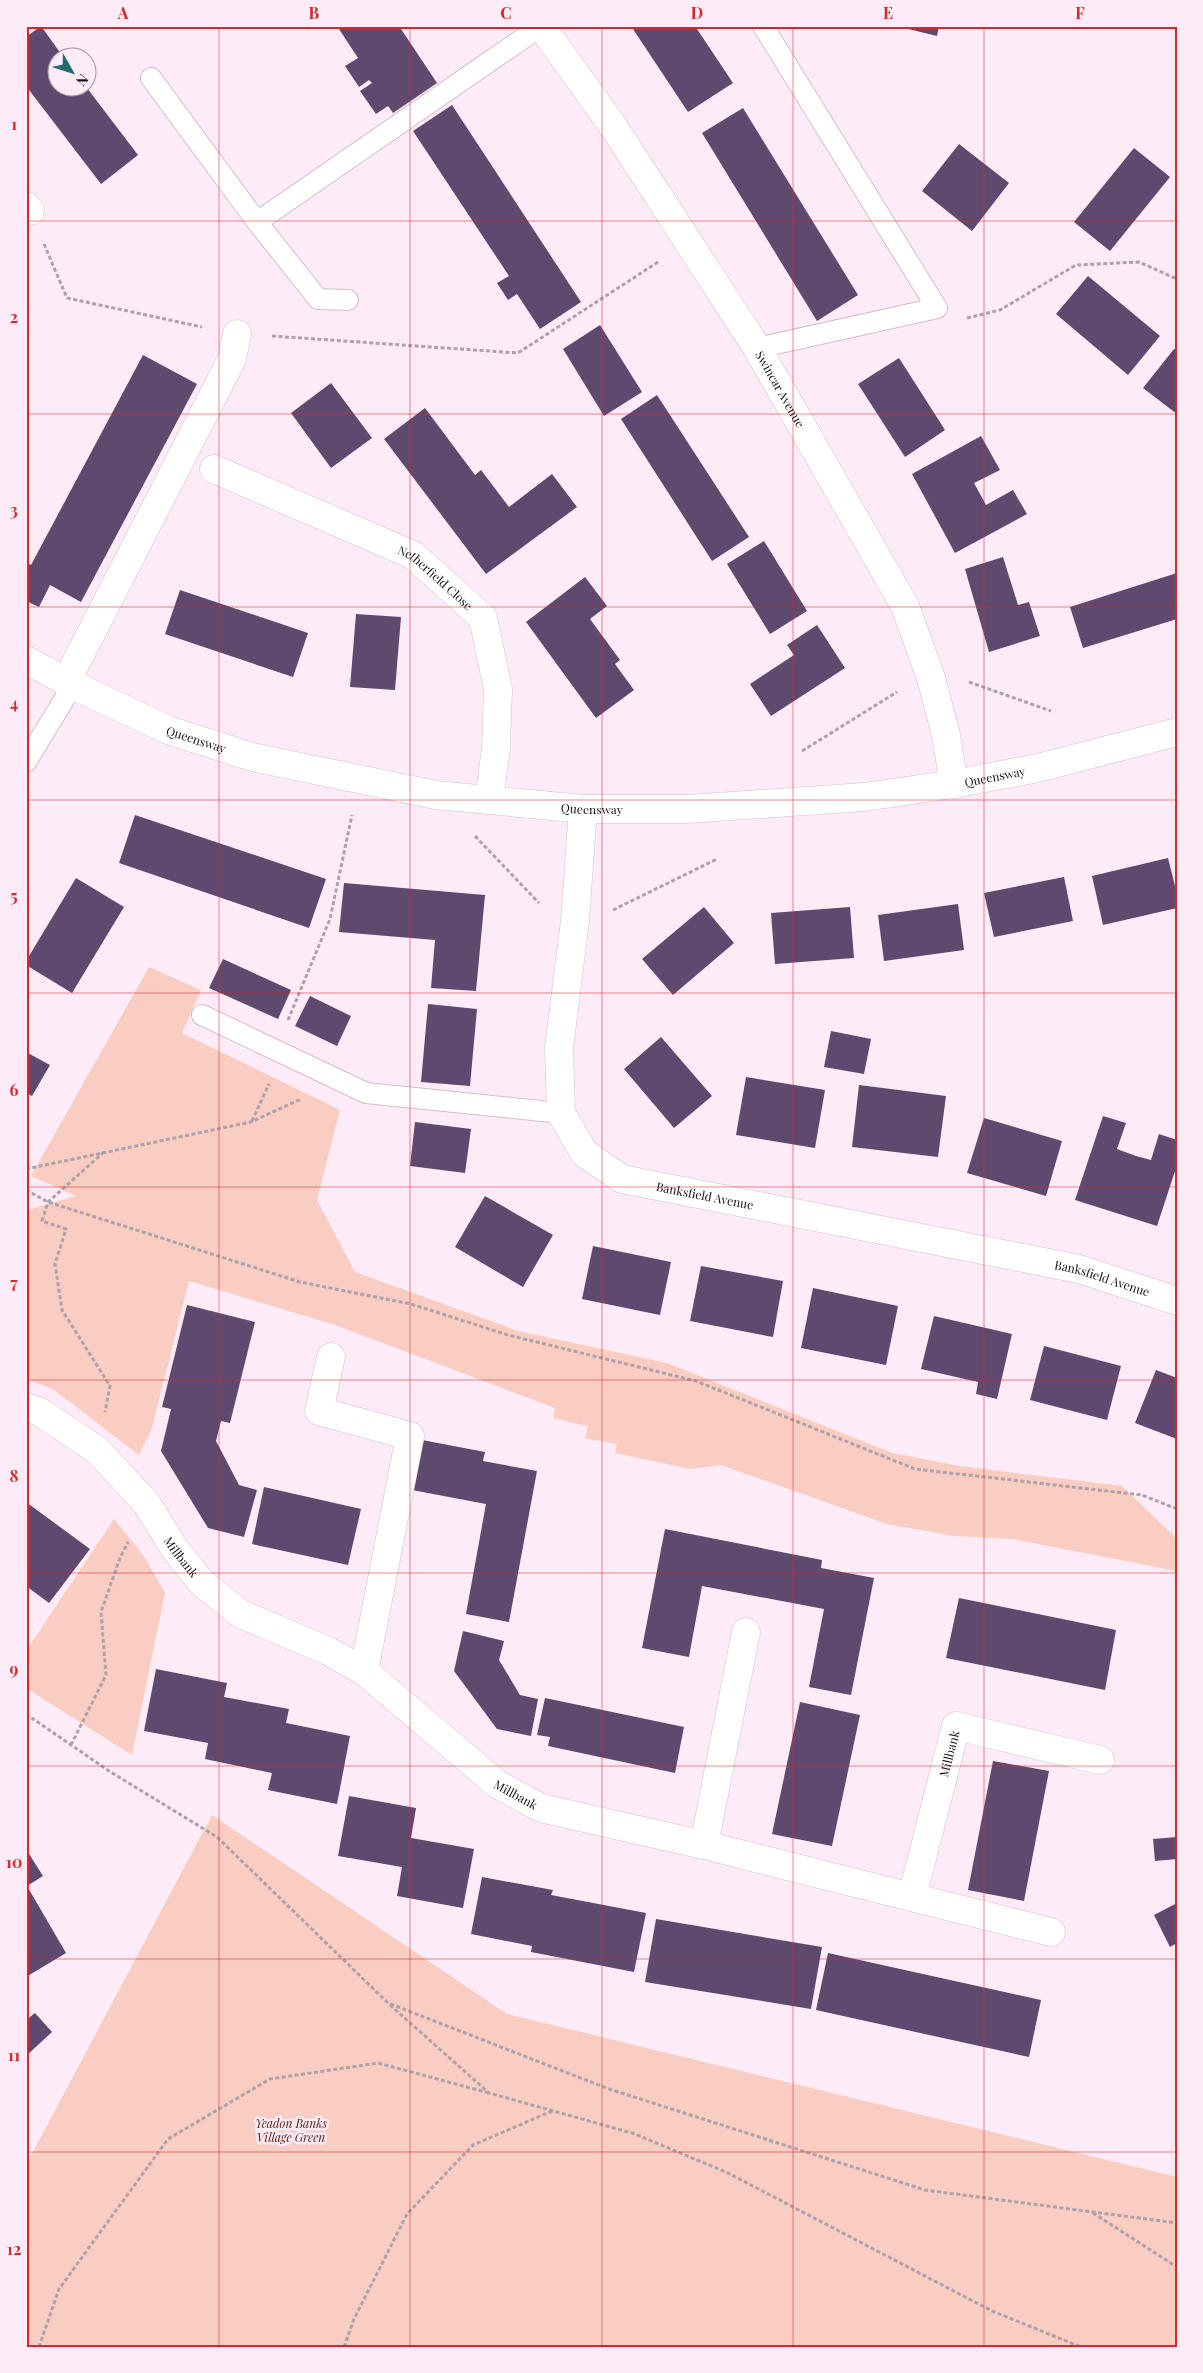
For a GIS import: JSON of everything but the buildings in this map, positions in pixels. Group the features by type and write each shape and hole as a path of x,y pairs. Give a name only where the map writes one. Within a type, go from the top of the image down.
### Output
{"street":[{"name":"Swincar Avenue","path":"541,26 613,126 757,348 904,606 931,678 946,735 954,784"},
{"path":"70,684 232,359 237,334"},
{"name":"Netherfield Close","path":"214,469 413,555 483,618 498,689 496,748 489,800"},
{"name":"Queensway","path":"26,660 70,684 168,730 252,757 436,795 583,809 688,809 864,797 954,784 1038,768 1177,732"},
{"name":"Banksfield Avenue","path":"583,809 575,921 559,1048 561,1113 584,1154 622,1179 1079,1269 1177,1301"},
{"path":"331,1357 319,1411 410,1436 364,1671"},
{"name":"Millbank","path":"26,1407 40,1412 97,1450 147,1504 174,1548 202,1583 240,1614 328,1651 364,1671 497,1784 541,1808 704,1845 1051,1932"},
{"path":"704,1845 746,1632"},
{"name":"Millbank","path":"912,1896 956,1726 1100,1760"}],"lane":[{"path":"257,222 541,26"},
{"path":"757,348 938,308 764,26"},
{"path":"151,78 257,222 318,299 348,300"},
{"path":"26,762 70,684"},
{"path":"202,1015 366,1093 561,1113"}],"path":[{"path":"28,208 67,298 237,334 319,337 518,352 688,242"},
{"path":"961,319 1000,310 1076,265 1139,262 1177,279"},
{"path":"802,750 914,682 948,675 1051,710"},
{"path":"251,1122 280,1052 330,919 360,780"},
{"path":"436,795 556,920 591,922 717,859"},
{"path":"26,1169 251,1122 340,1080"},
{"path":"97,1450 110,1386 62,1310 55,1264 66,1229 42,1221 48,1202 104,1152"},
{"path":"26,1190 48,1202 300,1282 411,1304 518,1337 696,1381 915,1469 1142,1495 1177,1509"},
{"path":"71,1745 106,1675 101,1612 120,1558 147,1504"},
{"path":"26,1714 109,1771 218,1837 388,2003 490,2093"},
{"path":"388,2003 609,2089 925,2190 1177,2223"},
{"path":"38,2347 59,2289 168,2139 270,2079 378,2063 632,2133 728,2173 992,2311 1080,2347"},
{"path":"344,2347 354,2319 407,2214 474,2145 552,2111"},
{"path":"1092,2212 1177,2267"}],"green space":[{"path":"149,967 201,990 182,1033 340,1110 317,1200 355,1272 518,1331 667,1363 892,1453 960,1466 1122,1486 1177,1539 1177,1571 1012,1539 954,1536 887,1524 721,1465 690,1469 615,1453 617,1444 585,1438 588,1426 553,1418 555,1408 335,1325 189,1281 152,1428 139,1455 53,1389 26,1379 26,1217 31,1209 76,1196 31,1176"},
{"path":"114,1519 144,1556 165,1593 132,1755 26,1688 26,1651"},
{"name":"Yeadon Banks Village Green","path":"212,1815 507,2014 1177,2177 1177,2347 26,2347 26,2165"}]}
